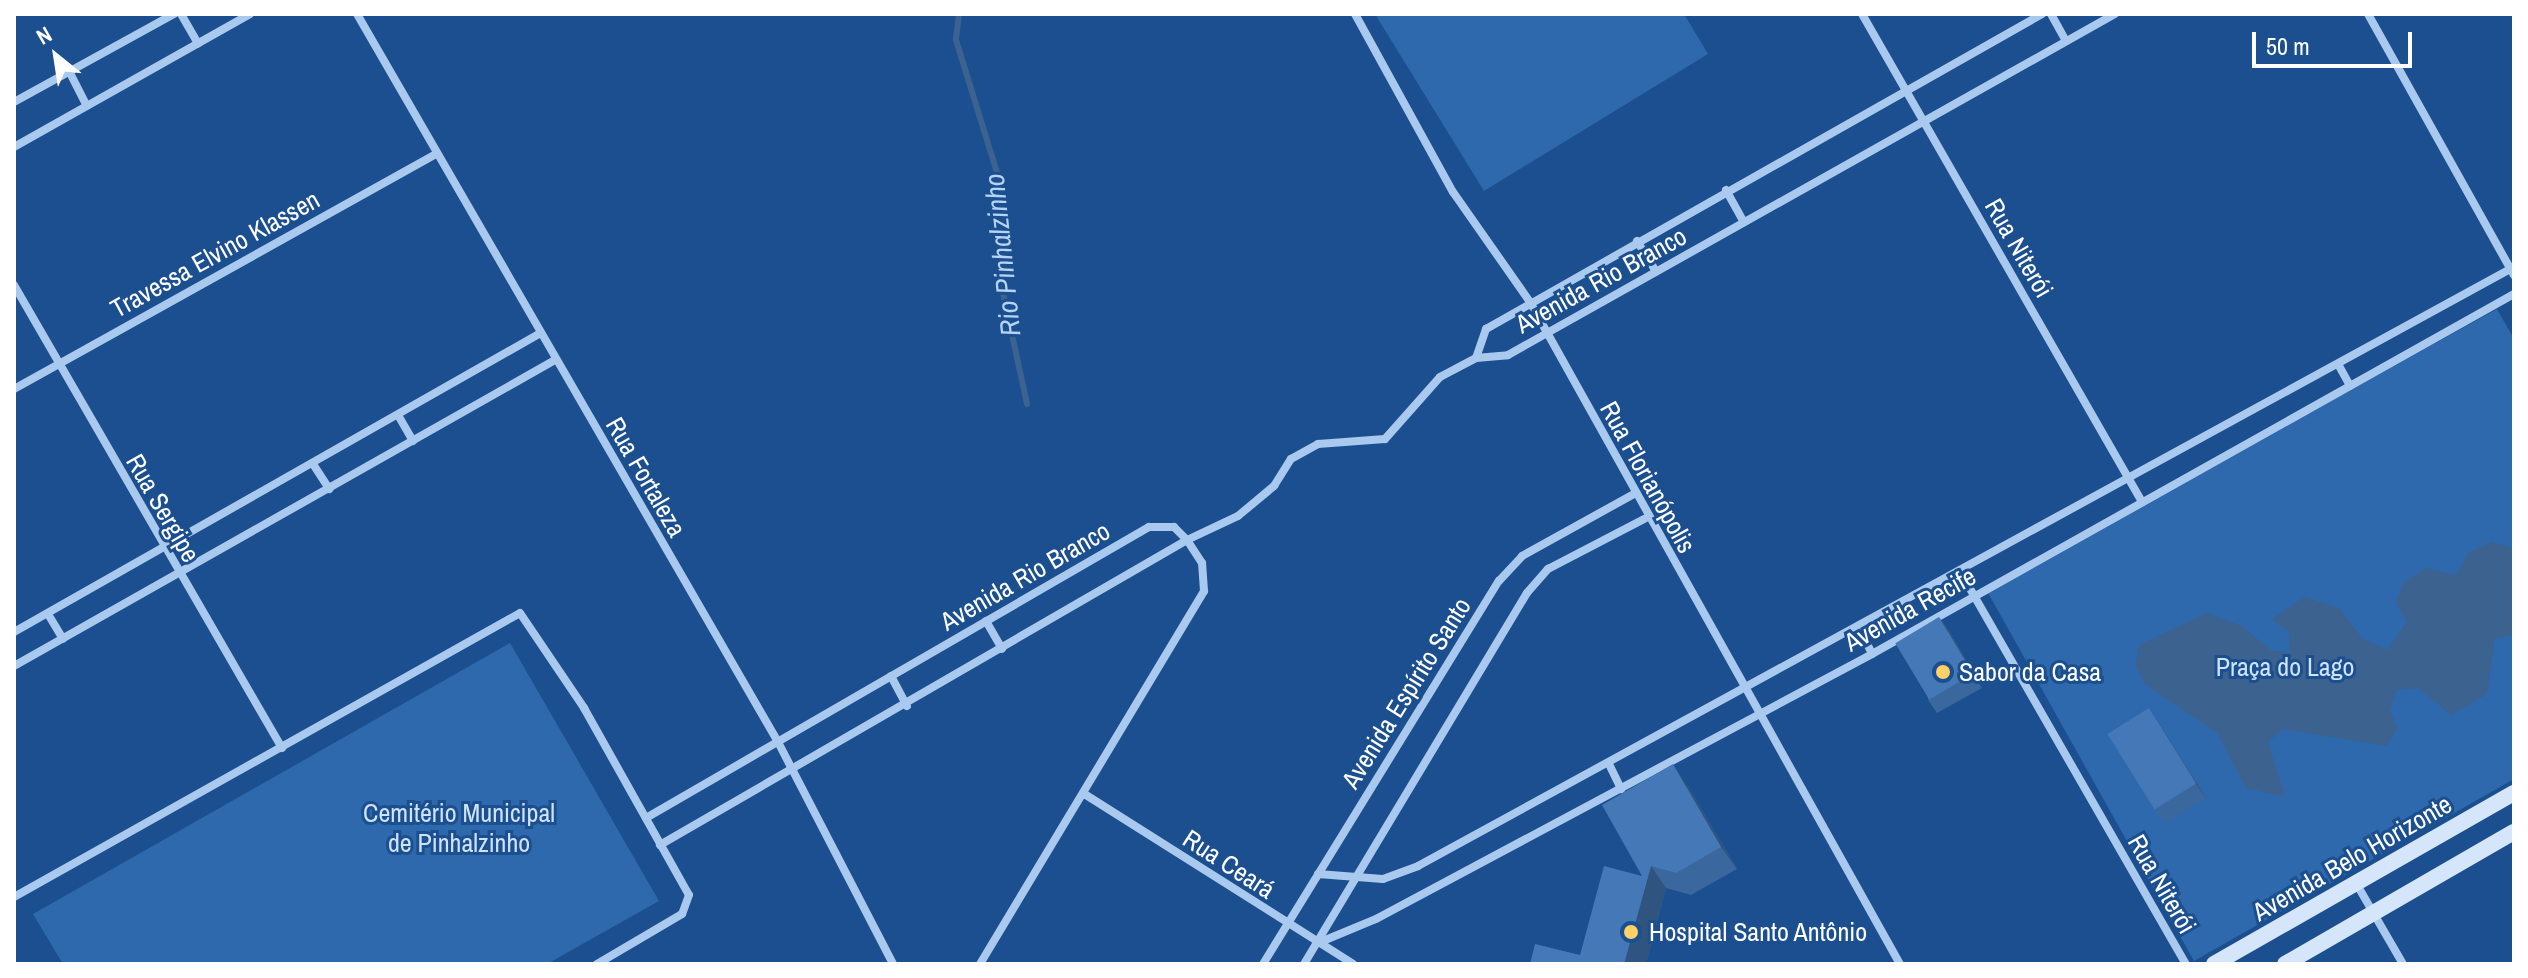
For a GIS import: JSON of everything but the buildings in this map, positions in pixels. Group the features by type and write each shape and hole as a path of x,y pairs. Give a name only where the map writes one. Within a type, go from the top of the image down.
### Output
{"street":[{"path":"14,102 174,14"},
{"path":"181,14 198,44"},
{"path":"14,147 250,14"},
{"name":"Rua Fortaleza","path":"357,14 539,334 778,742 893,964"},
{"name":"Rua Florianópolis","path":"1355,14 1453,192 1530,302 1646,518 1900,964"},
{"name":"Rua Niterói","path":"1862,14 2142,502"},
{"name":"Avenida Rio Branco","path":"2042,14 1530,302 1486,329 1476,358 1508,355 2115,14"},
{"path":"2051,14 2066,41"},
{"path":"2368,14 2513,270"},
{"path":"69,71 87,106"},
{"name":"Travessa Elvino Klassen","path":"14,389 436,154"},
{"path":"1726,190 1744,222"},
{"path":"1637,241 1656,272"},
{"name":"Avenida Recife","path":"1318,874 1350,881 1418,866 2513,270"},
{"name":"Rua Sergipe","path":"14,285 178,575 282,748"},
{"name":"Avenida Recife","path":"1318,943 1760,715 2514,294"},
{"path":"14,632 539,334"},
{"path":"980,964 1086,795 1204,591 1202,563 1187,540 1238,516 1274,486 1291,459 1318,444 1385,439 1440,377 1476,358"},
{"path":"14,666 555,360"},
{"path":"2338,364 2350,386"},
{"path":"398,415 413,441"},
{"path":"313,464 329,489"},
{"name":"Avenida Espírito Santo","path":"1263,964 1499,581 1522,556 1634,494"},
{"name":"Avenida Espírito Santo","path":"1304,964 1350,881 1527,593 1548,569 1646,518"},
{"name":"Avenida Rio Branco","path":"646,818 1149,527 1174,527 1187,540 794,772 660,845"},
{"name":"Rua Niterói","path":"1961,573 2186,964"},
{"path":"14,897 520,613 646,818 689,895 682,914 597,964"},
{"path":"48,614 63,639"},
{"path":"986,621 1002,649"},
{"path":"1859,628 1872,654"},
{"path":"891,676 907,706"},
{"path":"1609,764 1621,789"},
{"name":"Avenida Belo Horizonte","path":"2214,964 2514,793"},
{"name":"Rua Ceará","path":"1086,795 1288,926 1353,964"},
{"path":"2285,964 2514,832"},
{"path":"2356,883 2403,964"}],"green space":[{"path":"1375,14 1684,14 1708,54 1484,191"},
{"name":"Praça do Lago","path":"2497,309 2514,339 2514,779 2194,961 1987,591"},
{"name":"Cemitério Municipal de Pinhalzinho","path":"510,643 659,901 547,964 63,964 33,914"}],"shaded area":[{"path":"2492,542 2514,549 2514,635 2495,639 2487,694 2451,715 2418,688 2397,690 2390,710 2397,728 2387,746 2283,729 2268,742 2285,797 2246,788 2217,733 2145,684 2135,665 2139,645 2207,613 2242,626 2272,651 2290,652 2289,632 2272,619 2304,597 2339,608 2362,638 2387,650 2407,622 2396,603 2403,583 2426,568 2456,575 2468,553"}],"waterway":[{"name":"Rio Pinhalzinho","path":"959,14 956,40 1002,189 1000,279 1027,404"}],"place":[{"name":"Sabor da Casa","path":"1943,672"},
{"name":"Hospital Santo Antônio","path":"1631,932"}]}
